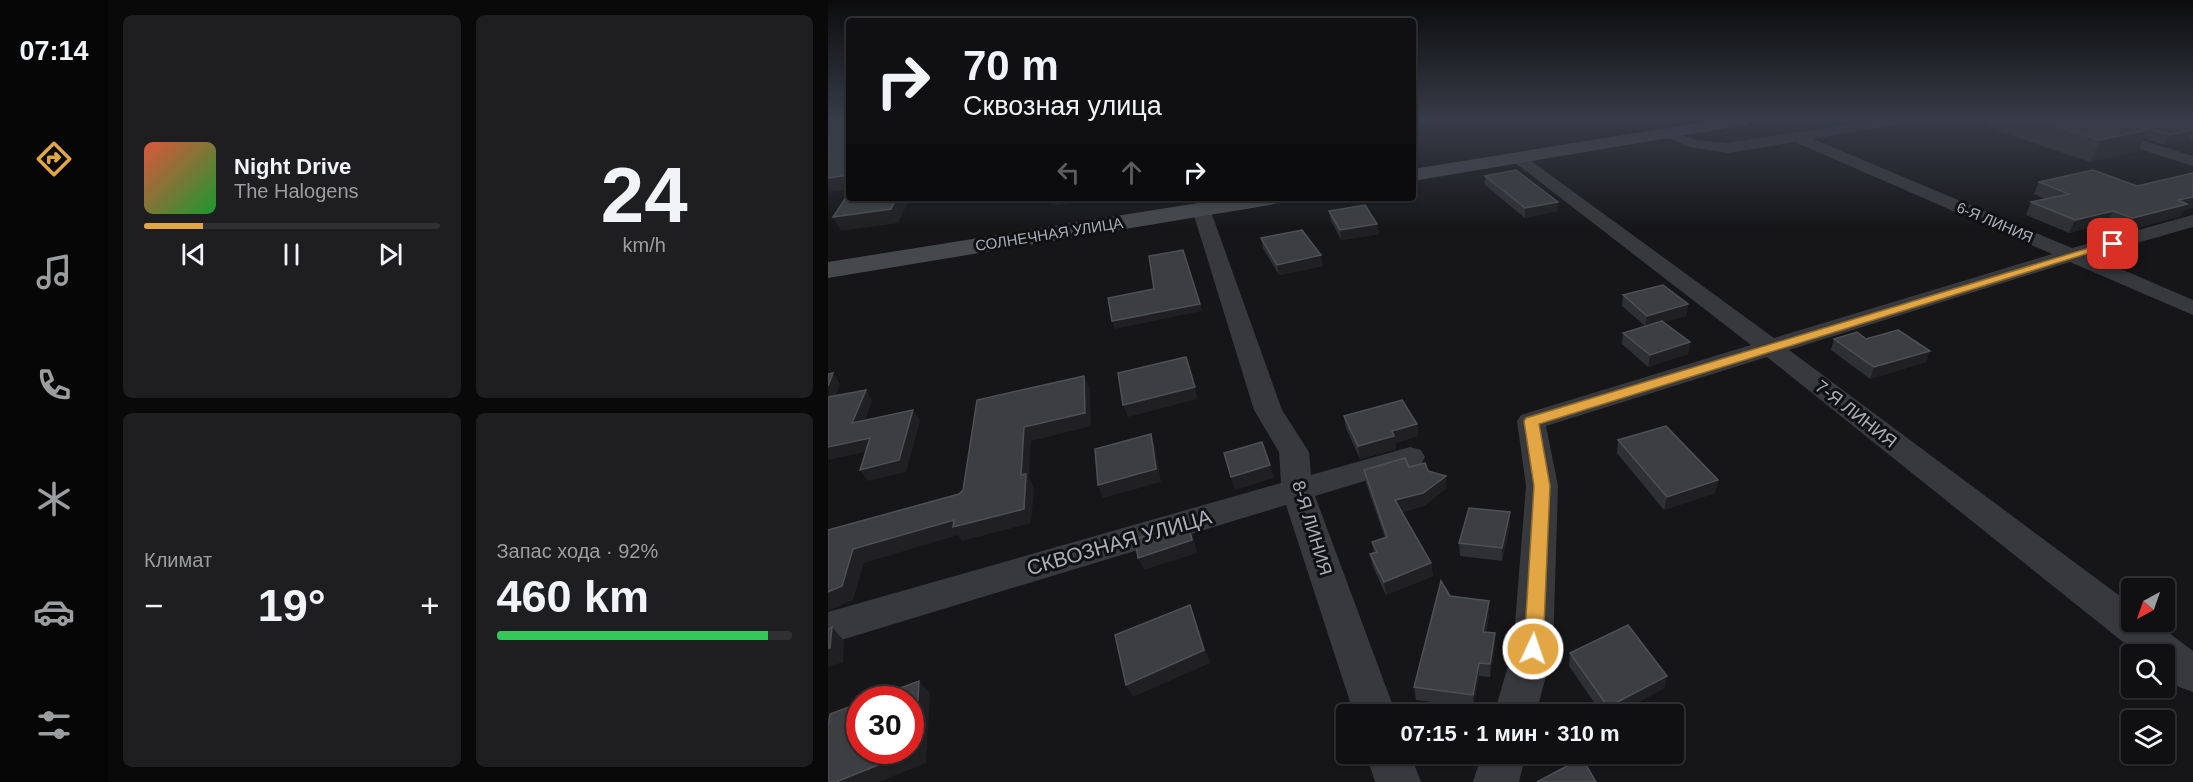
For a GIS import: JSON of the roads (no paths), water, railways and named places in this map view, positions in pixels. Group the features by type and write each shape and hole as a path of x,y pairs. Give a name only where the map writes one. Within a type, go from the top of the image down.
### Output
{"main road":[{"path":"1416,175 1525,156"},
{"name":"СОЛНЕЧНАЯ УЛИЦА","path":"828,270 1251,201"}],"street":[{"name":"6-Я ЛИНИЯ","path":"1842,156 2193,308"},
{"name":"7-Я ЛИНИЯ","path":"1516,158 1772,349 2193,675"},
{"name":"8-Я ЛИНИЯ","path":"1201,209 1268,410 1294,452 1297,490 1372,704"},
{"path":"1518,704 1533,649 1541,510 1542,486 1531,421 1772,349 2072,255 2193,221"},
{"name":"СКВОЗНАЯ УЛИЦА","path":"828,628 1410,457"},
{"path":"1392,764 1398,782"},
{"path":"1496,782 1501,764"}]}
